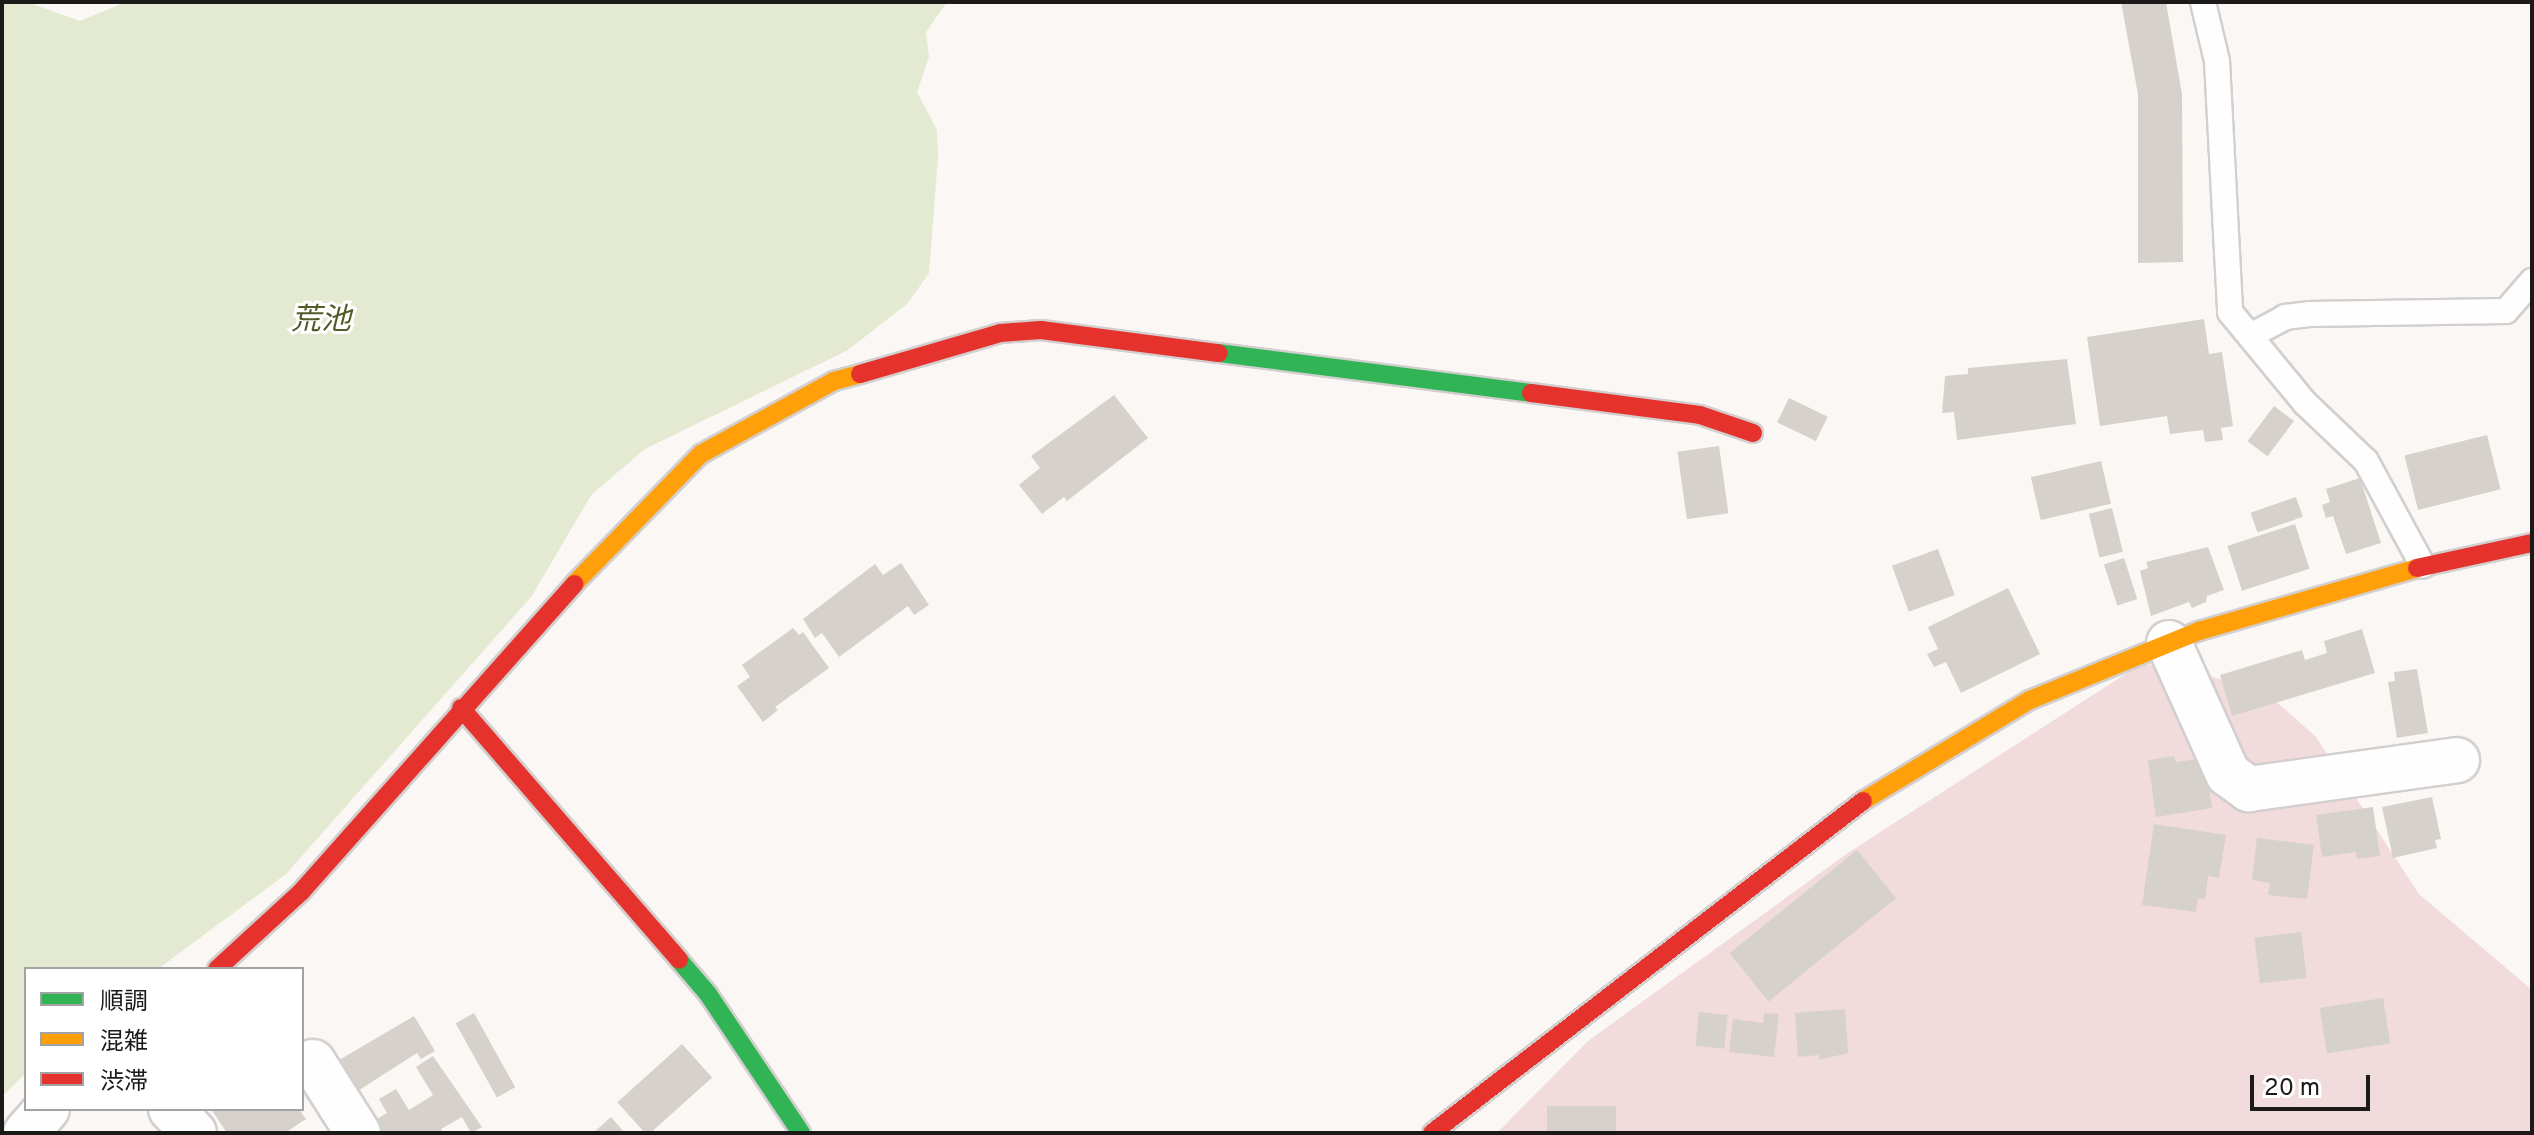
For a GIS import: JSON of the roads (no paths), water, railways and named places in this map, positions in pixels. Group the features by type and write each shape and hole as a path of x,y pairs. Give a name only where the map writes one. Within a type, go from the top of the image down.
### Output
{"street":[{"path":"219,967 301,892 625,526 701,454 834,381 1000,333 1041,330 1700,415 1753,433"},
{"path":"1432,1133 1880,788 2030,700 2169,643 2423,566 2532,543"},
{"path":"2169,643 2228,774 2249,789 2457,760"},
{"path":"461,708 708,994 801,1133"},
{"path":"313,1062 358,1133"},
{"path":"26,1133 45,1111"},
{"path":"173,1111 194,1133"}],"lane":[{"path":"2203,2 2217,61 2230,312 2305,403 2381,481 2423,566"},
{"path":"2250,336 2285,317 2309,314 2506,311 2532,281"}],"water":[{"name":"荒池","path":"2,2 27,2 80,21 126,2 947,2 926,32 929,57 917,92 937,130 938,157 929,273 908,303 848,350 645,449 592,494 531,597 286,874 161,967 24,967 24,1075 2,1097"}]}
